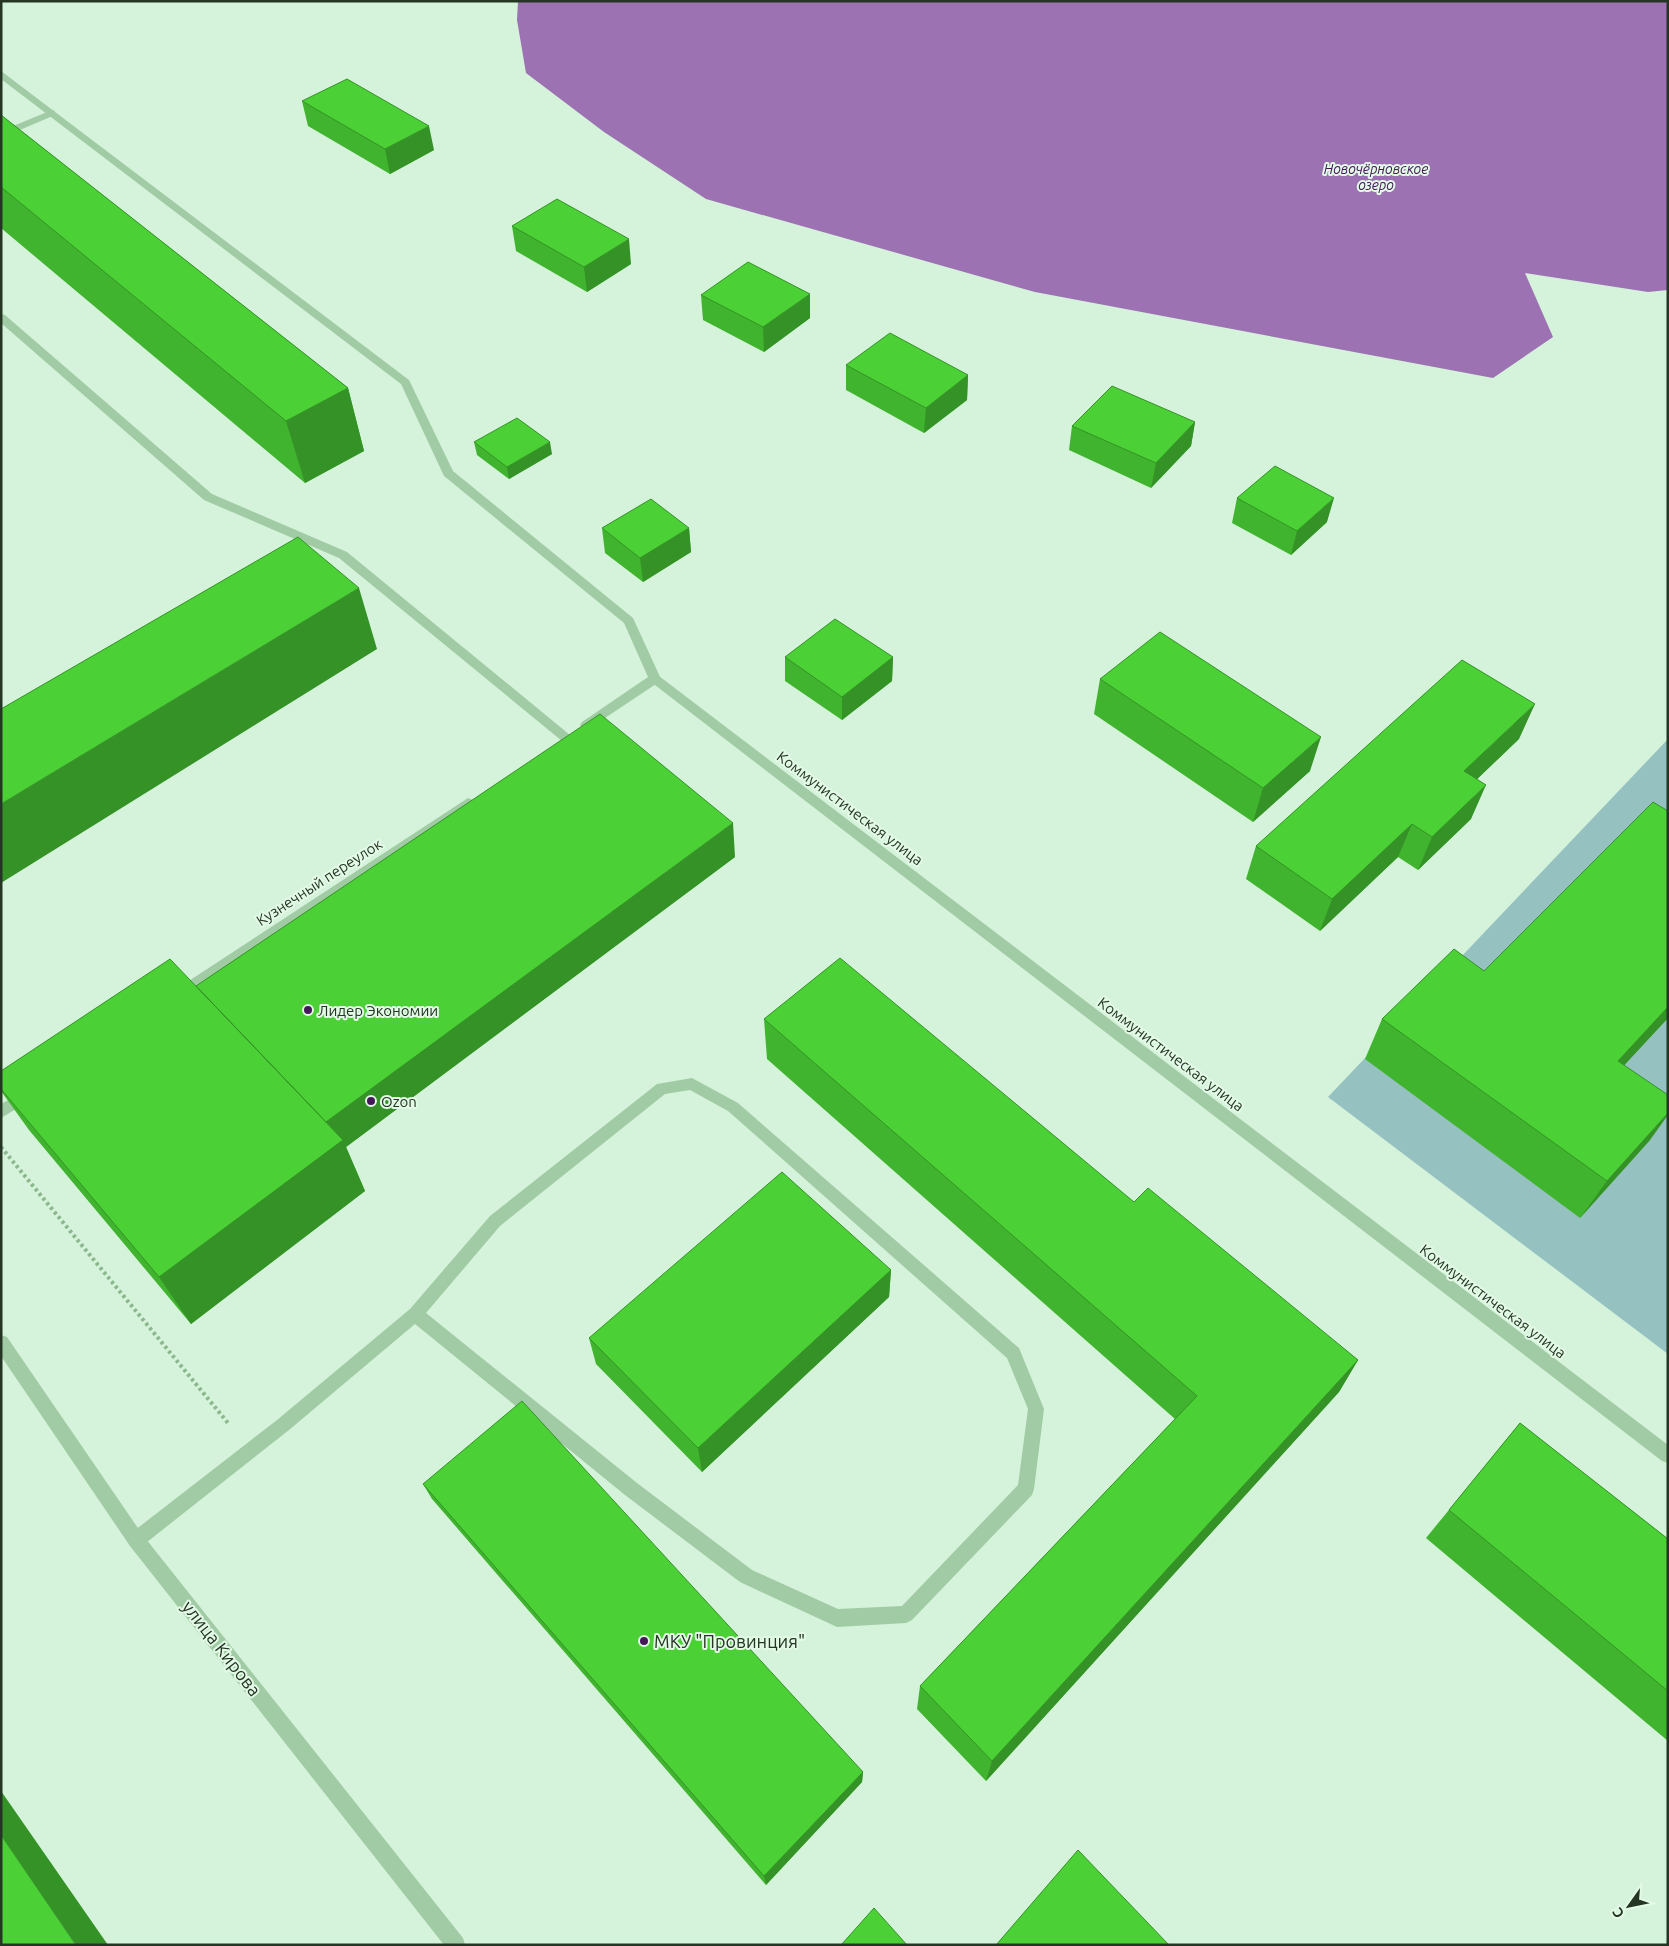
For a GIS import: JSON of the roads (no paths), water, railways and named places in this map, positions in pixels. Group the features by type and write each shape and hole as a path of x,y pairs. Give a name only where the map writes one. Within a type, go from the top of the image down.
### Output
{"street":[{"path":"1,74 405,382 448,473 629,621 655,679 562,741 343,555 208,497 1,317"},
{"path":"1,135 52,113"},
{"path":"326,565 343,555"},
{"name":"Коммунистическая улица","path":"655,679 1668,1455"},
{"name":"Кузнечный переулок","path":"168,1002 483,793"},
{"path":"136,1540 250,1450 415,1314 495,1221 662,1088 692,1084 733,1107 1013,1353 1036,1409 1026,1489 906,1614 837,1618 746,1576 632,1489 415,1314"},
{"path":"1,1112 34,1090"},
{"name":"улица Кирова","path":"1,1342 136,1540 456,1945"}],"water":[{"name":"Новочёрновское озеро","path":"518,1 1668,1 1668,290 1648,292 1525,273 1553,337 1493,378 1035,292 706,199 604,132 526,73 517,20"}],"place":[{"name":"Лидер Экономии","path":"308,1010"},
{"name":"Ozon","path":"371,1101"},
{"name":"МКУ \"Провинция\"","path":"644,1641"}]}
